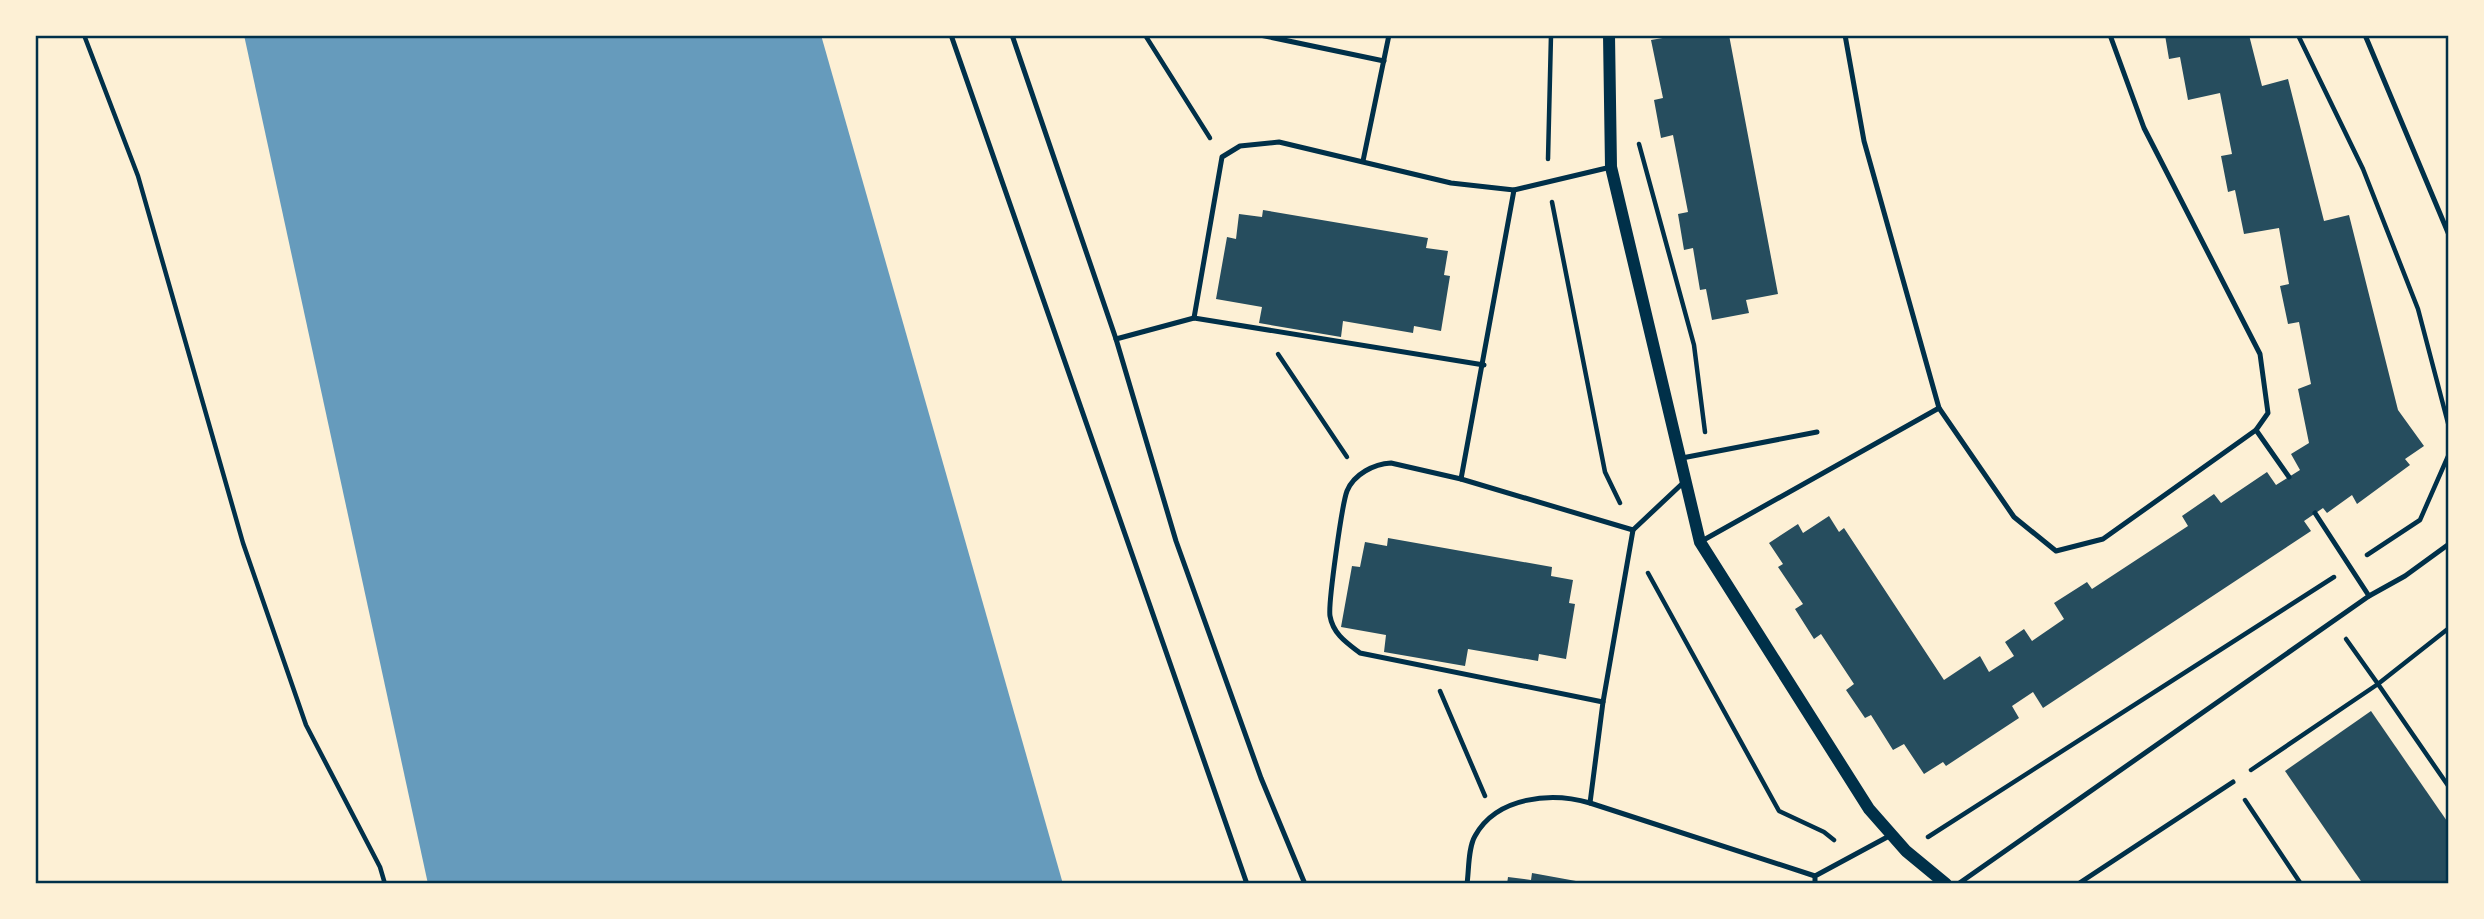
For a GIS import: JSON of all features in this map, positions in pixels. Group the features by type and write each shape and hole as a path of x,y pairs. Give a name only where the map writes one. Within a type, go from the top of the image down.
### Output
{"street":[{"path":"1609,35 1611,167 1700,542 1869,809 1906,851 1946,884"}],"lane":[{"path":"951,35 1247,884"},
{"path":"1012,35 1116,340 1176,541 1261,778 1305,884"},
{"path":"1260,35 1384,61"},
{"path":"1363,161 1389,35"},
{"path":"1845,35 1864,141 1939,408 2014,517 2056,551 2103,539 2256,430 2268,412 2260,354 2144,128 2110,35"},
{"path":"2365,35 2449,235"},
{"path":"1194,318 1222,157 1240,146 1279,142 1451,183 1514,190 1611,167"},
{"path":"1461,479 1514,190"},
{"path":"1116,340 1194,318 1483,365"},
{"path":"1700,542 1939,408"},
{"path":"2256,430 2290,477"},
{"path":"1681,458 1817,432"},
{"path":"1603,702 1360,653 1338,636 1330,615 1348,490 1360,475 1380,464 1391,463 1461,479 1633,530"},
{"path":"1590,803 1603,702 1633,530 1686,480"},
{"path":"2315,513 2369,596"},
{"path":"1958,884 2369,596 2405,576 2449,544"},
{"path":"2078,884 2233,782"},
{"path":"1466,884 1474,837 1493,816 1530,798 1566,796 1815,876 1851,854 1893,834"},
{"path":"1815,876 1815,884"}],"path":[{"path":"84,35 138,176 243,543 306,725 380,867 385,884"},
{"path":"1145,35 1222,157"},
{"path":"1551,35 1548,181 1605,472 1633,530 1642,562 1779,811 1824,832 1851,854"},
{"path":"2298,35 2362,169 2418,309 2449,426"},
{"path":"1636,135 1694,345 1708,452"},
{"path":"1261,329 1360,475"},
{"path":"1906,851 2420,520 2449,454"},
{"path":"2333,621 2449,787"},
{"path":"2301,884 2233,782 2378,684 2449,628"},
{"path":"1430,667 1493,816"}],"water":[{"path":"244,35 821,35 1063,884 428,884"}],"building":[{"path":"1680,35 1729,35 1778,294 1746,300 1749,313 1712,320 1706,289 1700,290 1693,248 1684,250 1678,214 1688,212 1673,135 1661,138 1654,100 1663,98 1651,40"},
{"path":"2165,35 2249,35 2262,86 2288,79 2324,221 2349,215 2398,410 2424,446 2405,459 2410,465 2357,504 2352,495 2327,513 2323,508 2304,521 2311,531 2043,708 2033,692 2012,706 2019,718 1946,766 1943,762 1924,774 1904,744 1893,750 1871,715 1865,718 1846,690 1854,684 1821,634 1814,639 1795,609 1803,604 1778,567 1783,564 1769,543 1798,524 1803,533 1829,516 1839,532 1844,528 1944,680 1980,656 1989,672 2014,656 2005,642 2024,629 2032,641 2064,619 2054,603 2087,582 2092,589 2188,526 2182,516 2214,494 2221,503 2267,472 2276,485 2300,470 2291,454 2309,443 2298,389 2311,384 2299,322 2288,324 2280,286 2289,284 2279,228 2244,234 2235,190 2228,192 2221,156 2232,154 2220,93 2188,100 2180,57 2169,59"},
{"path":"1263,210 1428,238 1426,248 1448,251 1444,275 1450,276 1441,331 1414,326 1413,333 1343,321 1341,337 1259,323 1262,307 1216,299 1227,237 1236,239 1239,214 1262,217"},
{"path":"1388,538 1552,567 1551,576 1573,580 1569,603 1575,604 1566,659 1539,654 1538,661 1468,649 1465,666 1384,652 1386,635 1341,627 1352,566 1360,567 1365,542 1387,546"},
{"path":"2371,711 2449,824 2449,884 2363,884 2285,771"},
{"path":"1532,873 1587,884 1507,884 1508,877 1531,880"}]}
